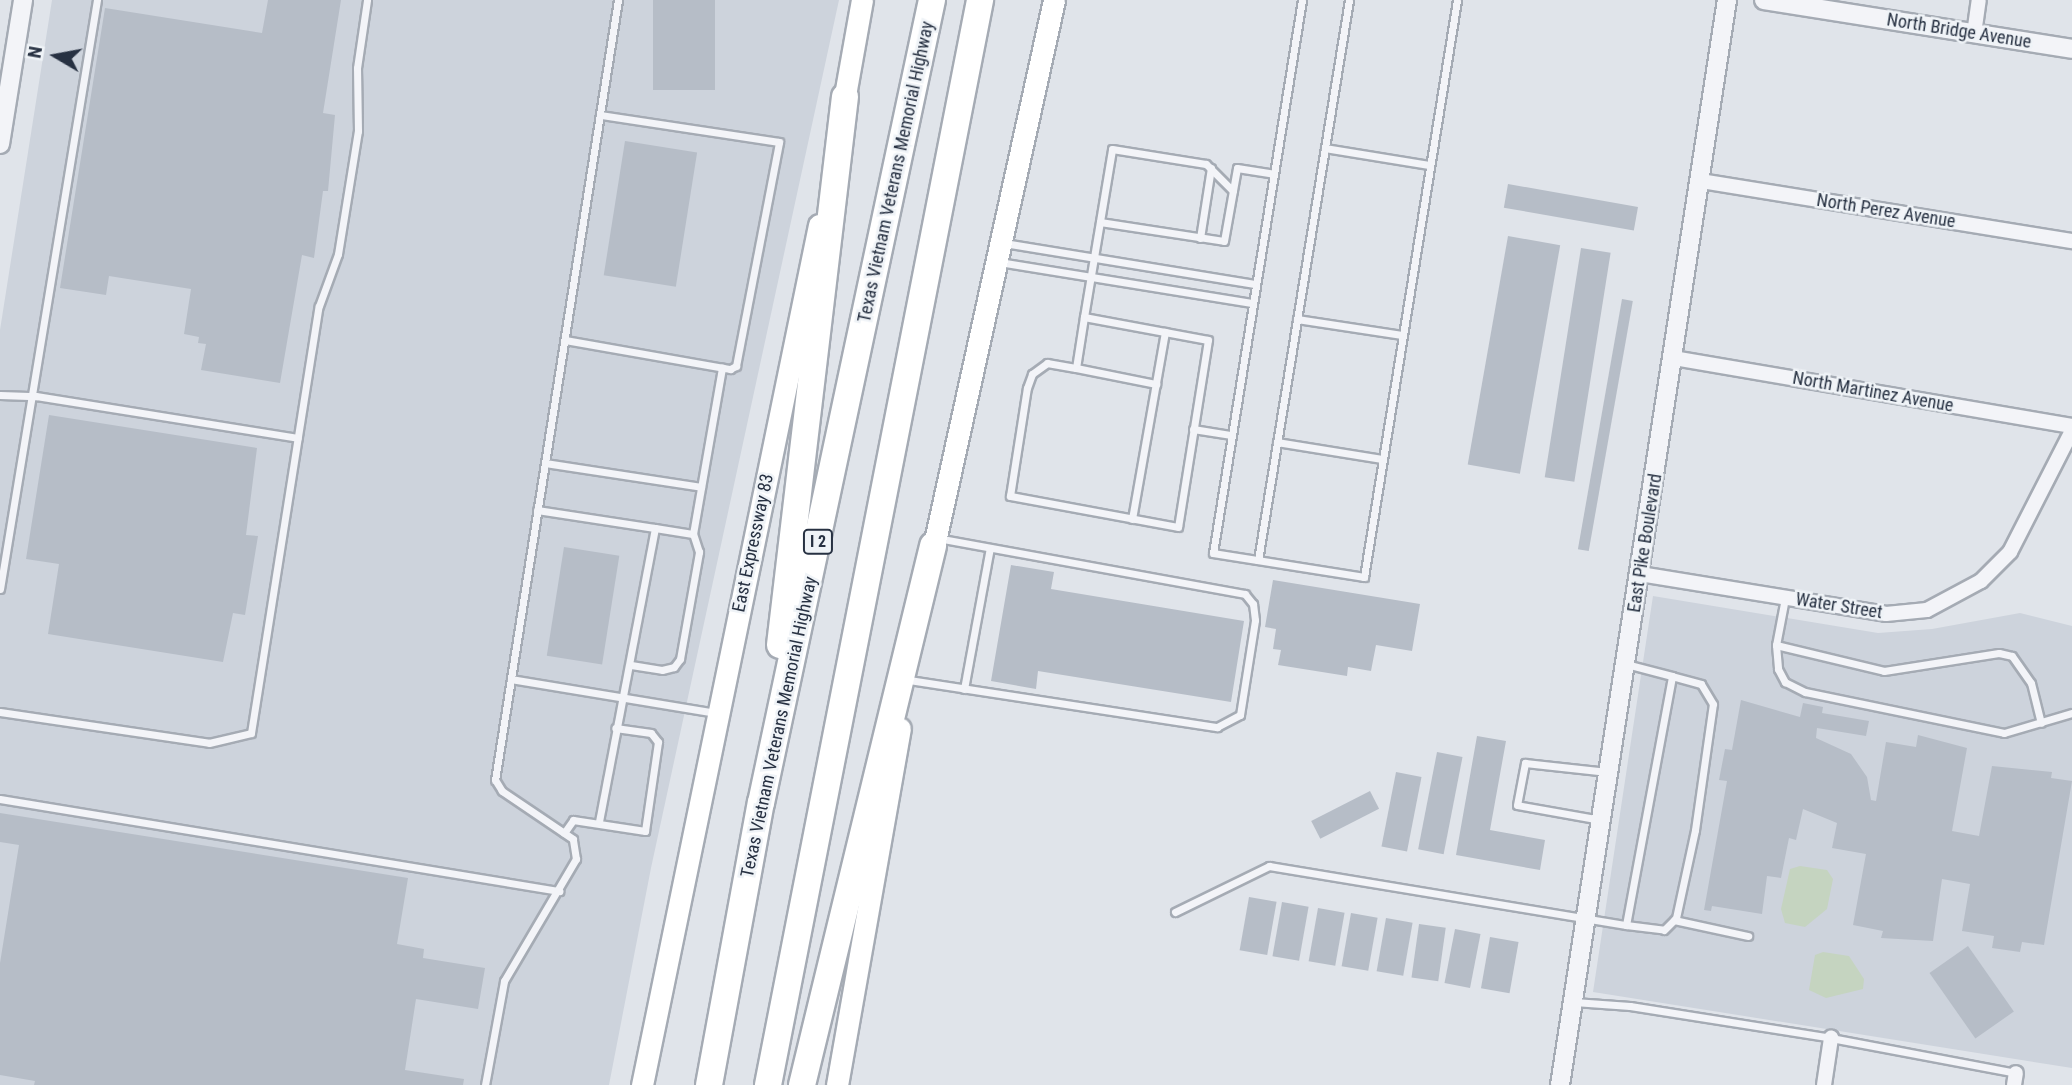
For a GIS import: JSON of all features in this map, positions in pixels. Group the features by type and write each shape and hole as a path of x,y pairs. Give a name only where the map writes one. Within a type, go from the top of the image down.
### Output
{"highway":[{"name":"Texas Vietnam Veterans Memorial Highway","path":"709,1085 761,803 932,0"},
{"path":"768,1085 980,0"},
{"path":"761,803 845,97"},
{"path":"802,1085 934,542"}],"main road":[{"name":"East Expressway 83","path":"642,1085 845,97 862,0"},
{"path":"836,1085 934,542 1054,0"}],"street":[{"path":"0,144 23,0"},
{"name":"East Pike Boulevard","path":"1560,1085 1727,0"},
{"name":"North Bridge Avenue","path":"1764,0 2072,49"},
{"path":"1974,34 1979,0"},
{"name":"North Perez Avenue","path":"1701,181 2072,241"},
{"name":"North Martinez Avenue","path":"1674,358 2072,428"},
{"name":"Water Street","path":"1640,574 1886,614 1927,610 1947,602 1981,581 2010,552 2072,428"},
{"path":"1824,1085 1831,1038"}],"lane":[{"path":"0,589 97,0"},
{"path":"0,712 209,743 251,733 319,306 338,254 358,131 356,68 368,0"},
{"path":"485,1085 504,981 576,859 573,839 502,791 495,779 618,0"},
{"path":"1302,0 1213,553 1364,577 1457,0"},
{"path":"1258,560 1349,0"},
{"path":"565,340 722,367 736,366 779,142 600,115"},
{"path":"1325,148 1429,165"},
{"path":"1076,368 1112,149 1212,168 1233,191"},
{"path":"1199,237 1212,168"},
{"path":"1100,222 1224,241 1237,168 1274,174"},
{"path":"997,252 1094,257 1255,284"},
{"path":"997,252 1090,277 1252,303"},
{"path":"1084,317 1208,340 1178,527 1010,496 1032,374 1047,363 1156,384"},
{"path":"1297,318 1402,335"},
{"path":"1132,519 1165,332"},
{"path":"631,665 662,670 674,667 680,659 699,552 693,534 722,367"},
{"path":"0,395 32,396 298,438"},
{"path":"1194,429 1232,435"},
{"path":"1277,442 1382,458"},
{"path":"545,463 701,487"},
{"path":"537,510 693,534"},
{"path":"599,822 615,728 625,698 655,528"},
{"path":"909,680 1217,727 1240,715 1255,620 1253,604 1245,594 990,548 934,542"},
{"path":"964,689 990,548"},
{"path":"1785,598 1776,645 1778,669 1785,682 1805,692 2004,733 2072,713"},
{"path":"1776,645 1884,671 1999,653 2012,656 2031,683 2041,723"},
{"path":"1175,912 1269,866 1586,921 1664,930 1674,920 1705,775 1713,704 1701,684 1626,664"},
{"path":"1626,925 1672,677"},
{"path":"511,679 718,713"},
{"path":"564,833 573,820 645,831 658,750 656,736 615,728"},
{"path":"1602,820 1517,804 1525,763 1609,772"},
{"path":"0,799 559,891"},
{"path":"1674,920 1748,936"},
{"path":"1573,1002 1630,1006 1831,1038 2015,1079"}],"shaded area":[{"path":"52,0 839,0 651,868 609,1085 0,1085 0,330"},
{"path":"1653,596 1878,633 1932,629 2020,613 2072,626 2072,1068 1593,992"}],"green space":[{"path":"1800,866 1827,870 1833,879 1827,909 1805,927 1785,923 1781,909 1790,869"},
{"path":"1823,952 1849,956 1864,979 1863,989 1826,998 1809,990 1815,955"}],"building":[{"path":"268,0 341,0 323,113 335,115 328,191 323,191 314,258 302,255 280,383 201,370 206,344 198,343 199,337 184,334 191,289 109,276 106,295 60,288 105,8 262,33"},
{"path":"653,0 715,0 715,90 653,90"},
{"path":"625,141 697,152 676,287 604,275"},
{"path":"1508,184 1638,207 1634,231 1504,208"},
{"path":"1508,236 1560,245 1520,474 1468,464"},
{"path":"1581,248 1611,253 1574,482 1545,477"},
{"path":"1622,299 1633,301 1589,551 1578,549"},
{"path":"49,415 257,448 246,535 258,536 245,615 233,613 223,662 48,634 59,564 26,559"},
{"path":"564,547 619,556 602,664 547,656"},
{"path":"1011,565 1054,572 1051,589 1244,621 1231,702 1038,671 1036,689 991,681"},
{"path":"1273,580 1420,604 1412,651 1376,645 1371,671 1348,667 1347,676 1278,665 1281,650 1273,649 1276,629 1265,627"},
{"path":"1741,700 1800,717 1803,703 1823,707 1822,713 1869,721 1866,736 1817,728 1816,738 1851,754 1867,777 1871,800 1876,801 1886,742 1916,747 1918,735 1967,748 1952,831 1979,836 1992,766 2052,772 2051,778 2072,781 2044,945 2022,942 2020,952 1992,948 1994,936 1962,931 1970,884 1942,879 1933,941 1881,938 1883,931 1853,925 1866,854 1832,848 1837,823 1803,809 1796,840 1789,838 1781,878 1767,876 1762,914 1712,906 1711,911 1704,910 1727,781 1719,780 1725,749 1732,750"},
{"path":"1477,736 1506,741 1490,830 1545,840 1540,870 1456,855"},
{"path":"1437,752 1463,757 1444,854 1418,849"},
{"path":"1396,772 1422,777 1407,852 1381,847"},
{"path":"1370,791 1379,809 1320,839 1311,821"},
{"path":"0,813 408,878 397,944 424,949 423,958 485,968 478,1009 416,999 405,1070 464,1079 463,1085 34,1085 35,1081 0,1075 0,963 19,845 0,842"},
{"path":"1249,897 1277,902 1267,955 1240,950"},
{"path":"1282,902 1309,907 1299,961 1272,956"},
{"path":"1318,908 1345,913 1335,966 1309,961"},
{"path":"1351,913 1378,918 1368,971 1342,966"},
{"path":"1386,918 1413,923 1403,976 1377,971"},
{"path":"1419,924 1446,928 1438,981 1411,977"},
{"path":"1455,929 1481,934 1470,988 1445,983"},
{"path":"1490,937 1519,942 1510,993 1481,988"},
{"path":"1968,946 2014,1012 1975,1038 1929,973"}]}
